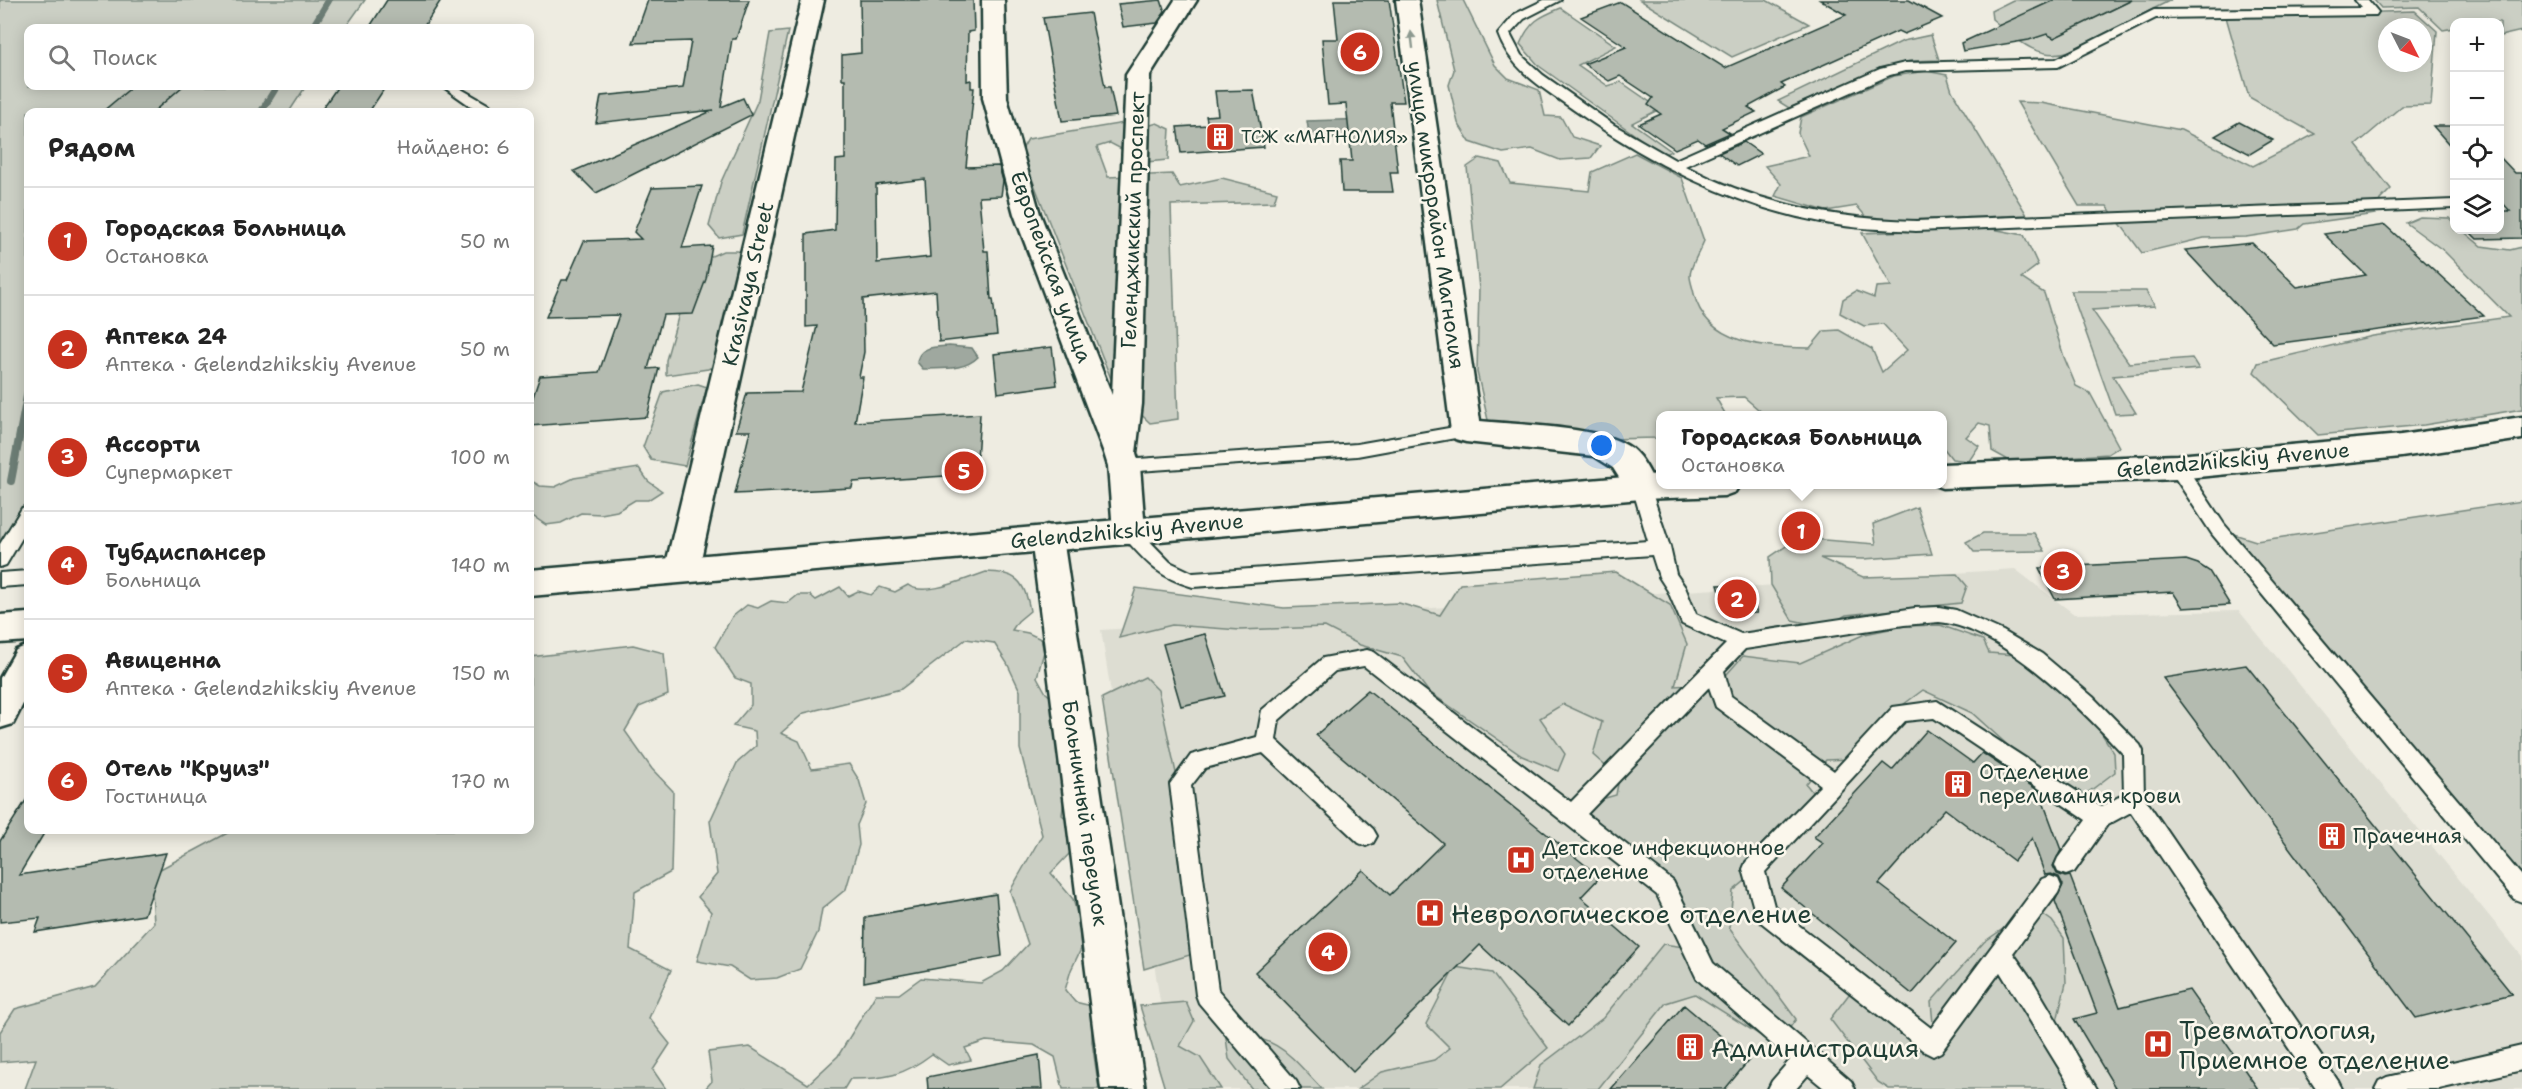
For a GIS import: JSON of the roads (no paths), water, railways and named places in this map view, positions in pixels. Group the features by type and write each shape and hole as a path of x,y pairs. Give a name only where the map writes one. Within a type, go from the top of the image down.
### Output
{"street":[{"name":"Krasivaya Street","path":"682,568 813,0"},
{"name":"Европейская улица","path":"993,0 995,98 1028,214 1122,459 1129,531"},
{"name":"Геленджикский проспект","path":"1122,459 1127,405 1138,75 1186,0"},
{"name":"улица микрорайон Магнолия","path":"1407,0 1466,431"},
{"name":"Gelendzhikskiy Avenue","path":"1947,476 2177,467 2401,446 2522,428"},
{"path":"1466,431 1595,445 1611,449 1622,456 1635,473 1641,487"},
{"name":"Gelendzhikskiy Avenue","path":"534,583 682,568 1656,486"},
{"name":"Больничный переулок","path":"1047,538 1123,1089"},
{"path":"0,629 24,627"},
{"path":"0,713 24,668"}],"lane":[{"path":"1555,0 1521,14 1504,34 1510,50 1544,81 1593,117 1674,166 1715,187 1744,198 1843,223 1879,226 2450,204"},
{"path":"1674,166 1885,72 1905,67 2058,63 2154,15 2372,12 2361,0"},
{"path":"455,90 484,108"},
{"path":"1122,459 1358,450 1466,431"},
{"path":"2177,467 2218,529 2522,892"},
{"path":"1641,487 1661,547 1668,577 1676,587 1689,619 1740,642 1928,614 1949,616 1974,625 2019,648 2054,672 2089,703 2133,751 2134,799 2330,1089"},
{"path":"0,560 24,520"},
{"path":"1129,531 1163,569 1193,580 1661,547"},
{"path":"0,580 24,578"},
{"path":"1572,815 1740,642"},
{"path":"1266,742 1269,716 1330,664 1367,658 1665,888 1705,971 1843,1089"},
{"path":"1714,669 1723,701 1835,784"},
{"path":"2050,886 1933,1044 1765,912 1754,869 1900,713 1937,709 2100,818"},
{"path":"1266,742 1366,836"},
{"path":"1266,742 1198,761 1180,784 1207,995 1288,1089"},
{"path":"2066,864 2100,818 2134,799"},
{"path":"2000,952 2085,1089"},
{"path":"2387,1089 2522,1058"},
{"path":"1780,1089 1807,1059"}],"waterway":[{"path":"314,24 329,0"},
{"path":"263,108 275,90"},
{"path":"11,481 24,412"}],"place":[{"name":"Отель \"Круиз\"","path":"1360,52"},
{"name":"ТСЖ «МАГНОЛИЯ»","path":"1220,137"},
{"name":"Авиценна","path":"964,471"},
{"name":"Городская Больница","path":"1801,531"},
{"name":"Ассорти","path":"2063,571"},
{"name":"Аптека 24","path":"1737,599"},
{"name":"Отделение переливания крови","path":"1958,784"},
{"name":"Прачечная","path":"2332,836"},
{"name":"Детское инфекционное отделение","path":"1521,860"},
{"name":"Неврологическое отделение","path":"1430,913"},
{"name":"Тубдиспансер","path":"1328,952"},
{"name":"Тревматология, Приемное отделение","path":"2158,1044"},
{"name":"Администрация","path":"1690,1047"}]}
